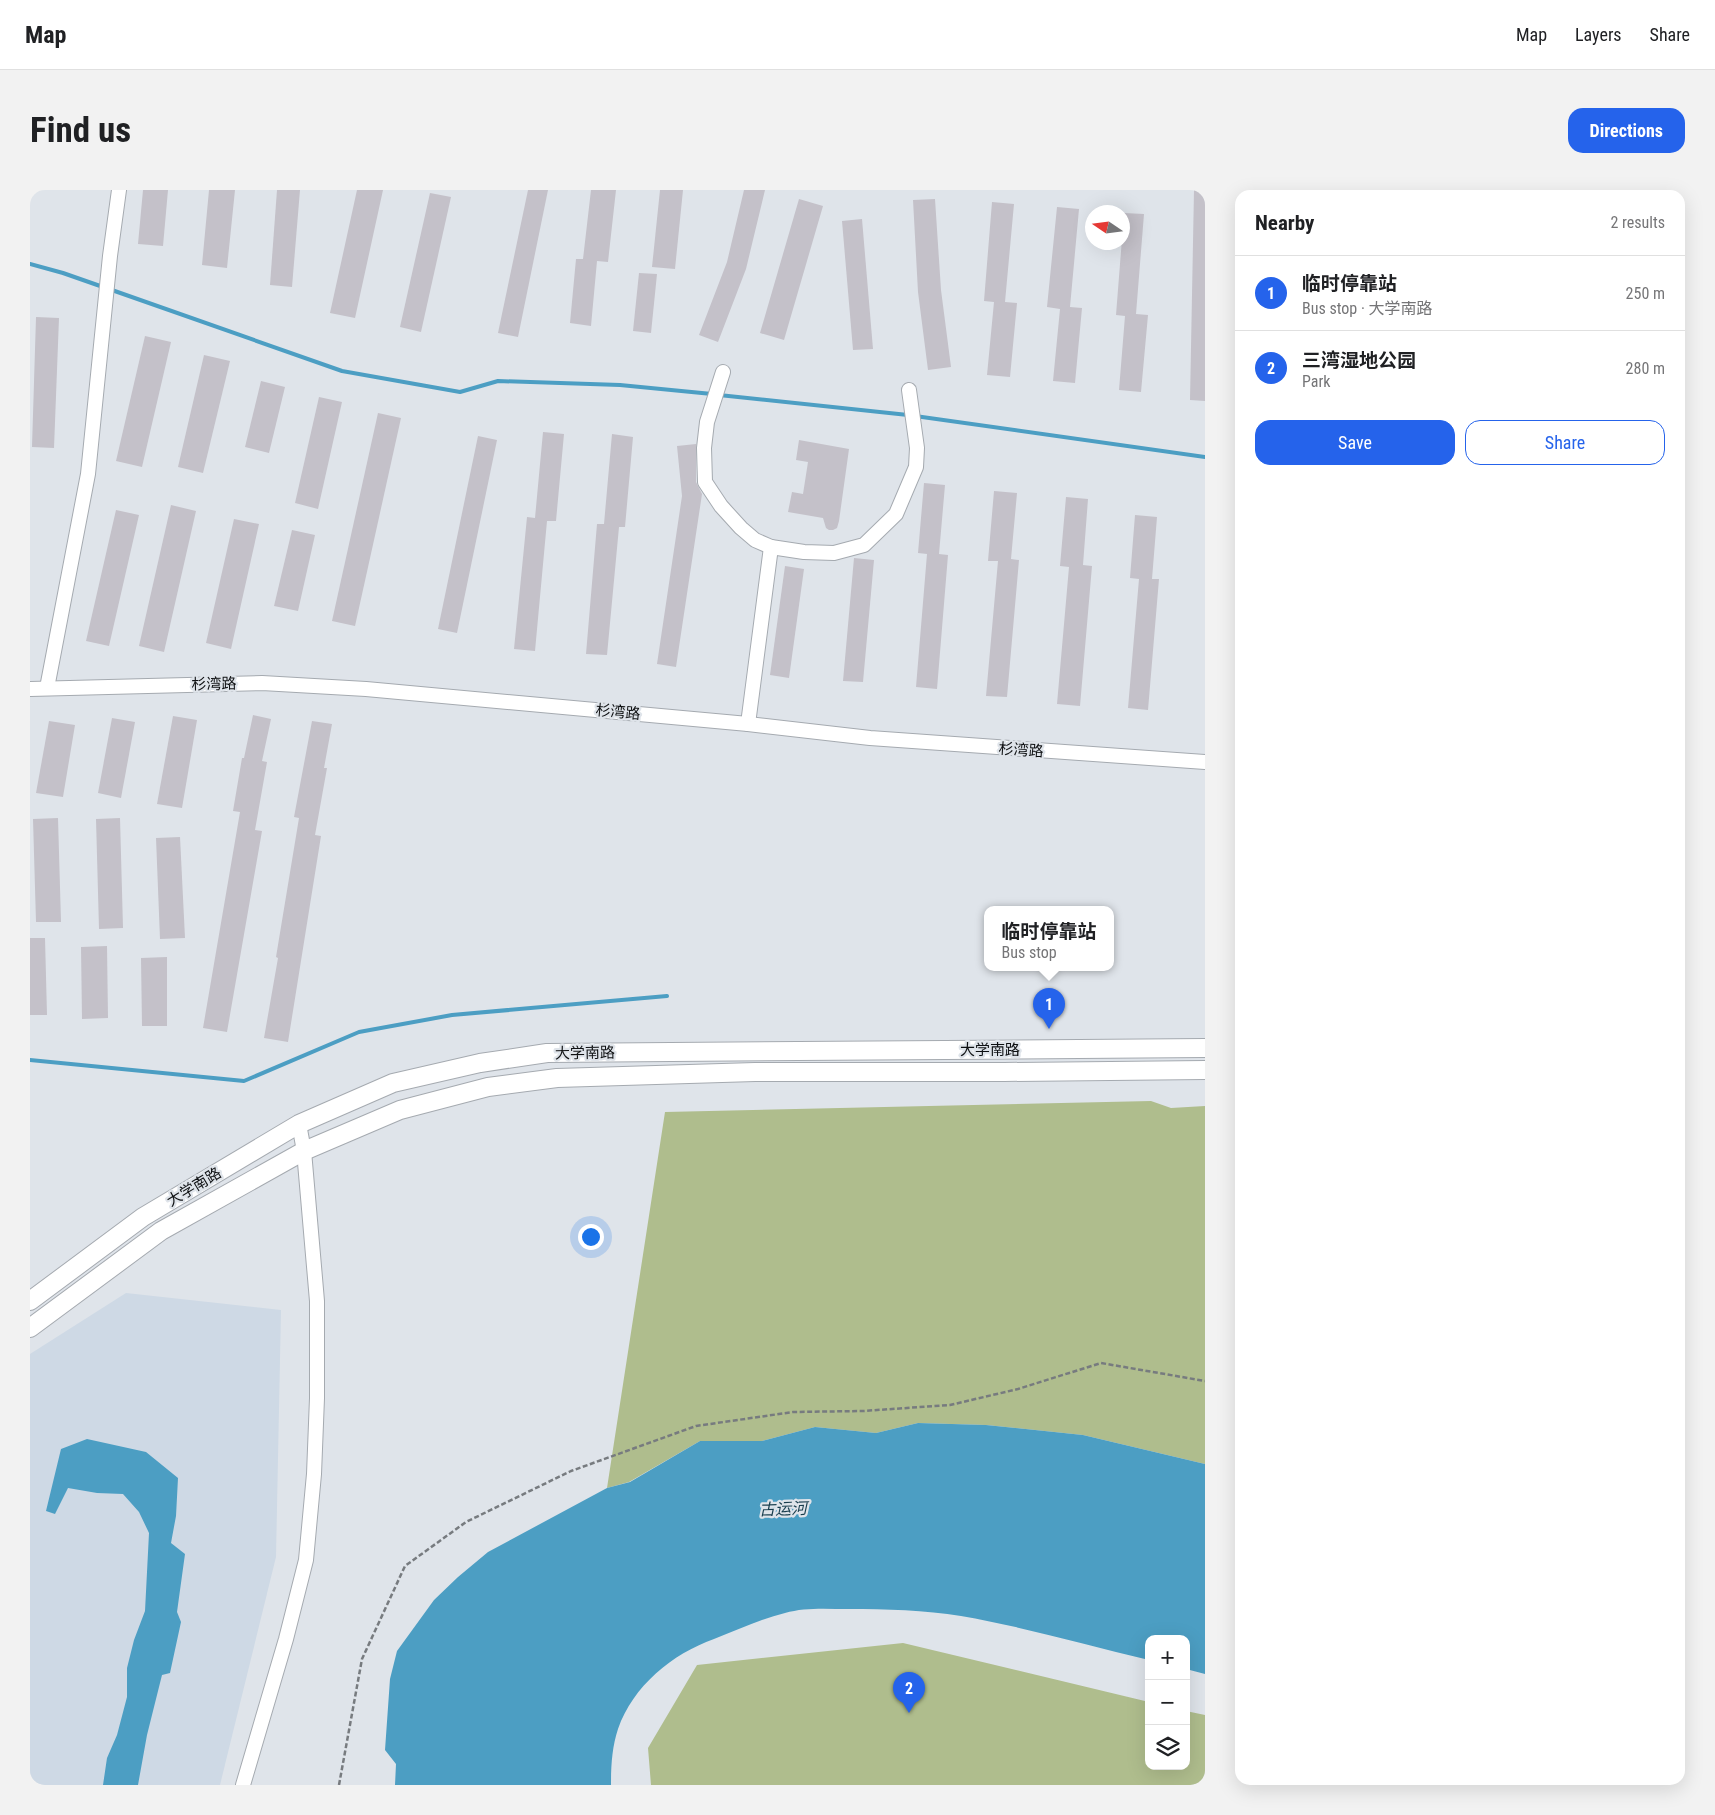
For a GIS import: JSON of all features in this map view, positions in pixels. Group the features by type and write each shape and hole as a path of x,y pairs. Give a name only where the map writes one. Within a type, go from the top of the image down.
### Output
{"main road":[{"name":"大学南路","path":"30,1301 144,1217 299,1124 392,1083 480,1063 547,1053 1205,1048"},
{"name":"大学南路","path":"30,1328 161,1231 304,1151 400,1110 488,1087 557,1078 755,1072 1205,1070"}],"street":[{"path":"47,688 88,474 110,256 119,190"},
{"path":"724,372 707,422 704,448 705,482 721,506 755,540 771,547 804,552 834,553 864,545 896,514 916,467 917,448 909,390"},
{"path":"748,724 771,547"},
{"name":"杉湾路","path":"30,688 262,683 366,689 748,724 870,738 1205,762"},
{"path":"243,1785 286,1639 306,1560 314,1474 317,1398 317,1302 304,1151 299,1124"}],"path":[{"path":"339,1785 362,1659 405,1566 466,1522 571,1471 696,1426 793,1412 862,1411 950,1405 1018,1389 1101,1363 1205,1381"}],"shaded area":[{"path":"126,1293 281,1310 276,1557 220,1785 30,1785 30,1354"}],"green space":[{"path":"1151,1101 1171,1108 1205,1106 1205,1464 1083,1435 986,1425 918,1423 876,1433 815,1427 762,1441 700,1441 629,1482 607,1488 665,1112"},
{"path":"903,1643 1145,1701 1145,1770 1190,1770 1190,1712 1205,1715 1205,1785 651,1785 648,1748 697,1665"}],"water":[{"name":"古运河","path":"918,1423 986,1425 1083,1435 1205,1464 1205,1674 1190,1670 1190,1635 1145,1635 1145,1659 1008,1625 947,1614 891,1610 800,1610 767,1618 698,1645 683,1653 656,1674 633,1699 618,1729 612,1757 611,1785 395,1785 396,1764 385,1750 390,1679 397,1651 434,1600 488,1552 607,1488 630,1482 700,1441 762,1441 815,1427 876,1433"},
{"path":"87,1439 146,1452 178,1478 176,1516 171,1543 185,1554 177,1612 181,1622 170,1673 162,1675 147,1735 138,1785 103,1785 107,1758 117,1735 127,1697 127,1668 134,1640 145,1611 149,1533 139,1512 123,1494 97,1493 68,1488 55,1514 46,1511 61,1449"}],"building":[{"path":"143,190 168,190 163,246 138,244"},
{"path":"209,190 235,190 227,268 202,265"},
{"path":"277,190 300,190 292,287 270,285"},
{"path":"357,190 383,190 355,318 330,313"},
{"path":"528,190 548,190 518,337 498,333"},
{"path":"591,190 616,190 608,262 597,261 591,326 570,323 576,259 583,259"},
{"path":"660,190 683,190 675,269 652,267"},
{"path":"744,190 765,190 746,269 718,342 699,335 727,262"},
{"path":"1194,190 1205,190 1205,401 1190,400"},
{"path":"430,193 451,197 421,332 400,327"},
{"path":"799,199 823,206 784,340 760,333"},
{"path":"935,199 941,290 951,367 928,370 918,292 913,200"},
{"path":"992,202 1014,204 1005,302 1017,303 1010,377 987,375 994,302 984,301"},
{"path":"1057,207 1079,209 1070,307 1082,308 1075,383 1053,381 1060,309 1047,307"},
{"path":"1130,213 1144,214 1136,314 1148,315 1141,392 1119,390 1125,316 1116,315 1121,250 1130,250"},
{"path":"862,219 873,349 853,350 842,221"},
{"path":"639,273 657,274 651,333 633,331"},
{"path":"36,317 59,318 54,448 32,447"},
{"path":"145,336 171,342 142,467 116,461"},
{"path":"204,355 230,361 203,473 178,467"},
{"path":"261,381 285,387 269,453 245,447"},
{"path":"319,397 342,402 318,509 295,503"},
{"path":"378,413 401,418 355,626 332,621"},
{"path":"543,432 564,434 556,521 547,521 535,651 514,649 527,517 535,518"},
{"path":"612,434 633,437 625,527 619,527 607,655 586,654 597,524 604,524"},
{"path":"478,436 497,440 457,633 438,629"},
{"path":"799,440 849,449 839,521 837,528 833,530 826,528 823,518 788,512 792,492 803,494 808,462 796,460"},
{"path":"696,444 696,482 702,494 676,667 657,664 682,496 677,446"},
{"path":"924,483 945,485 939,554 948,555 937,689 916,687 927,554 918,553"},
{"path":"994,491 1017,493 1011,559 1019,560 1007,697 986,696 998,561 988,561"},
{"path":"1066,497 1088,499 1083,565 1092,566 1080,706 1057,704 1069,567 1060,566"},
{"path":"171,505 196,511 164,652 139,646"},
{"path":"116,510 139,515 109,646 86,641"},
{"path":"1135,515 1157,517 1152,579 1159,579 1148,710 1128,708 1139,579 1130,578"},
{"path":"234,519 259,524 231,649 206,643"},
{"path":"292,530 315,535 298,611 274,606"},
{"path":"854,558 874,560 863,682 843,681"},
{"path":"785,566 804,569 789,678 770,675"},
{"path":"253,715 271,719 262,761 267,762 255,830 262,831 227,1032 203,1028 240,812 233,811 242,758 244,758"},
{"path":"173,716 197,720 182,808 157,804"},
{"path":"112,718 135,722 121,798 98,793"},
{"path":"49,721 75,725 63,797 36,793"},
{"path":"312,721 332,724 324,768 327,768 315,835 321,836 288,1042 264,1038 299,818 294,817"},
{"path":"58,818 61,922 36,922 33,819"},
{"path":"120,818 123,928 99,929 96,819"},
{"path":"180,837 185,938 160,939 156,838"},
{"path":"30,938 45,938 47,1015 30,1015"},
{"path":"107,946 108,1018 82,1019 81,947"},
{"path":"167,957 167,1026 142,1026 141,958"}],"waterway":[{"path":"30,264 103,287"},
{"path":"109,289 342,371 460,392 498,381 620,385 712,394"},
{"path":"719,395 908,415"},
{"path":"915,416 1205,457"},
{"path":"30,1060 244,1081 359,1032 452,1015 667,996"}],"place":[{"name":"临时停靠站","path":"1049,1029"},
{"name":"三湾湿地公园","path":"909,1713"}]}
